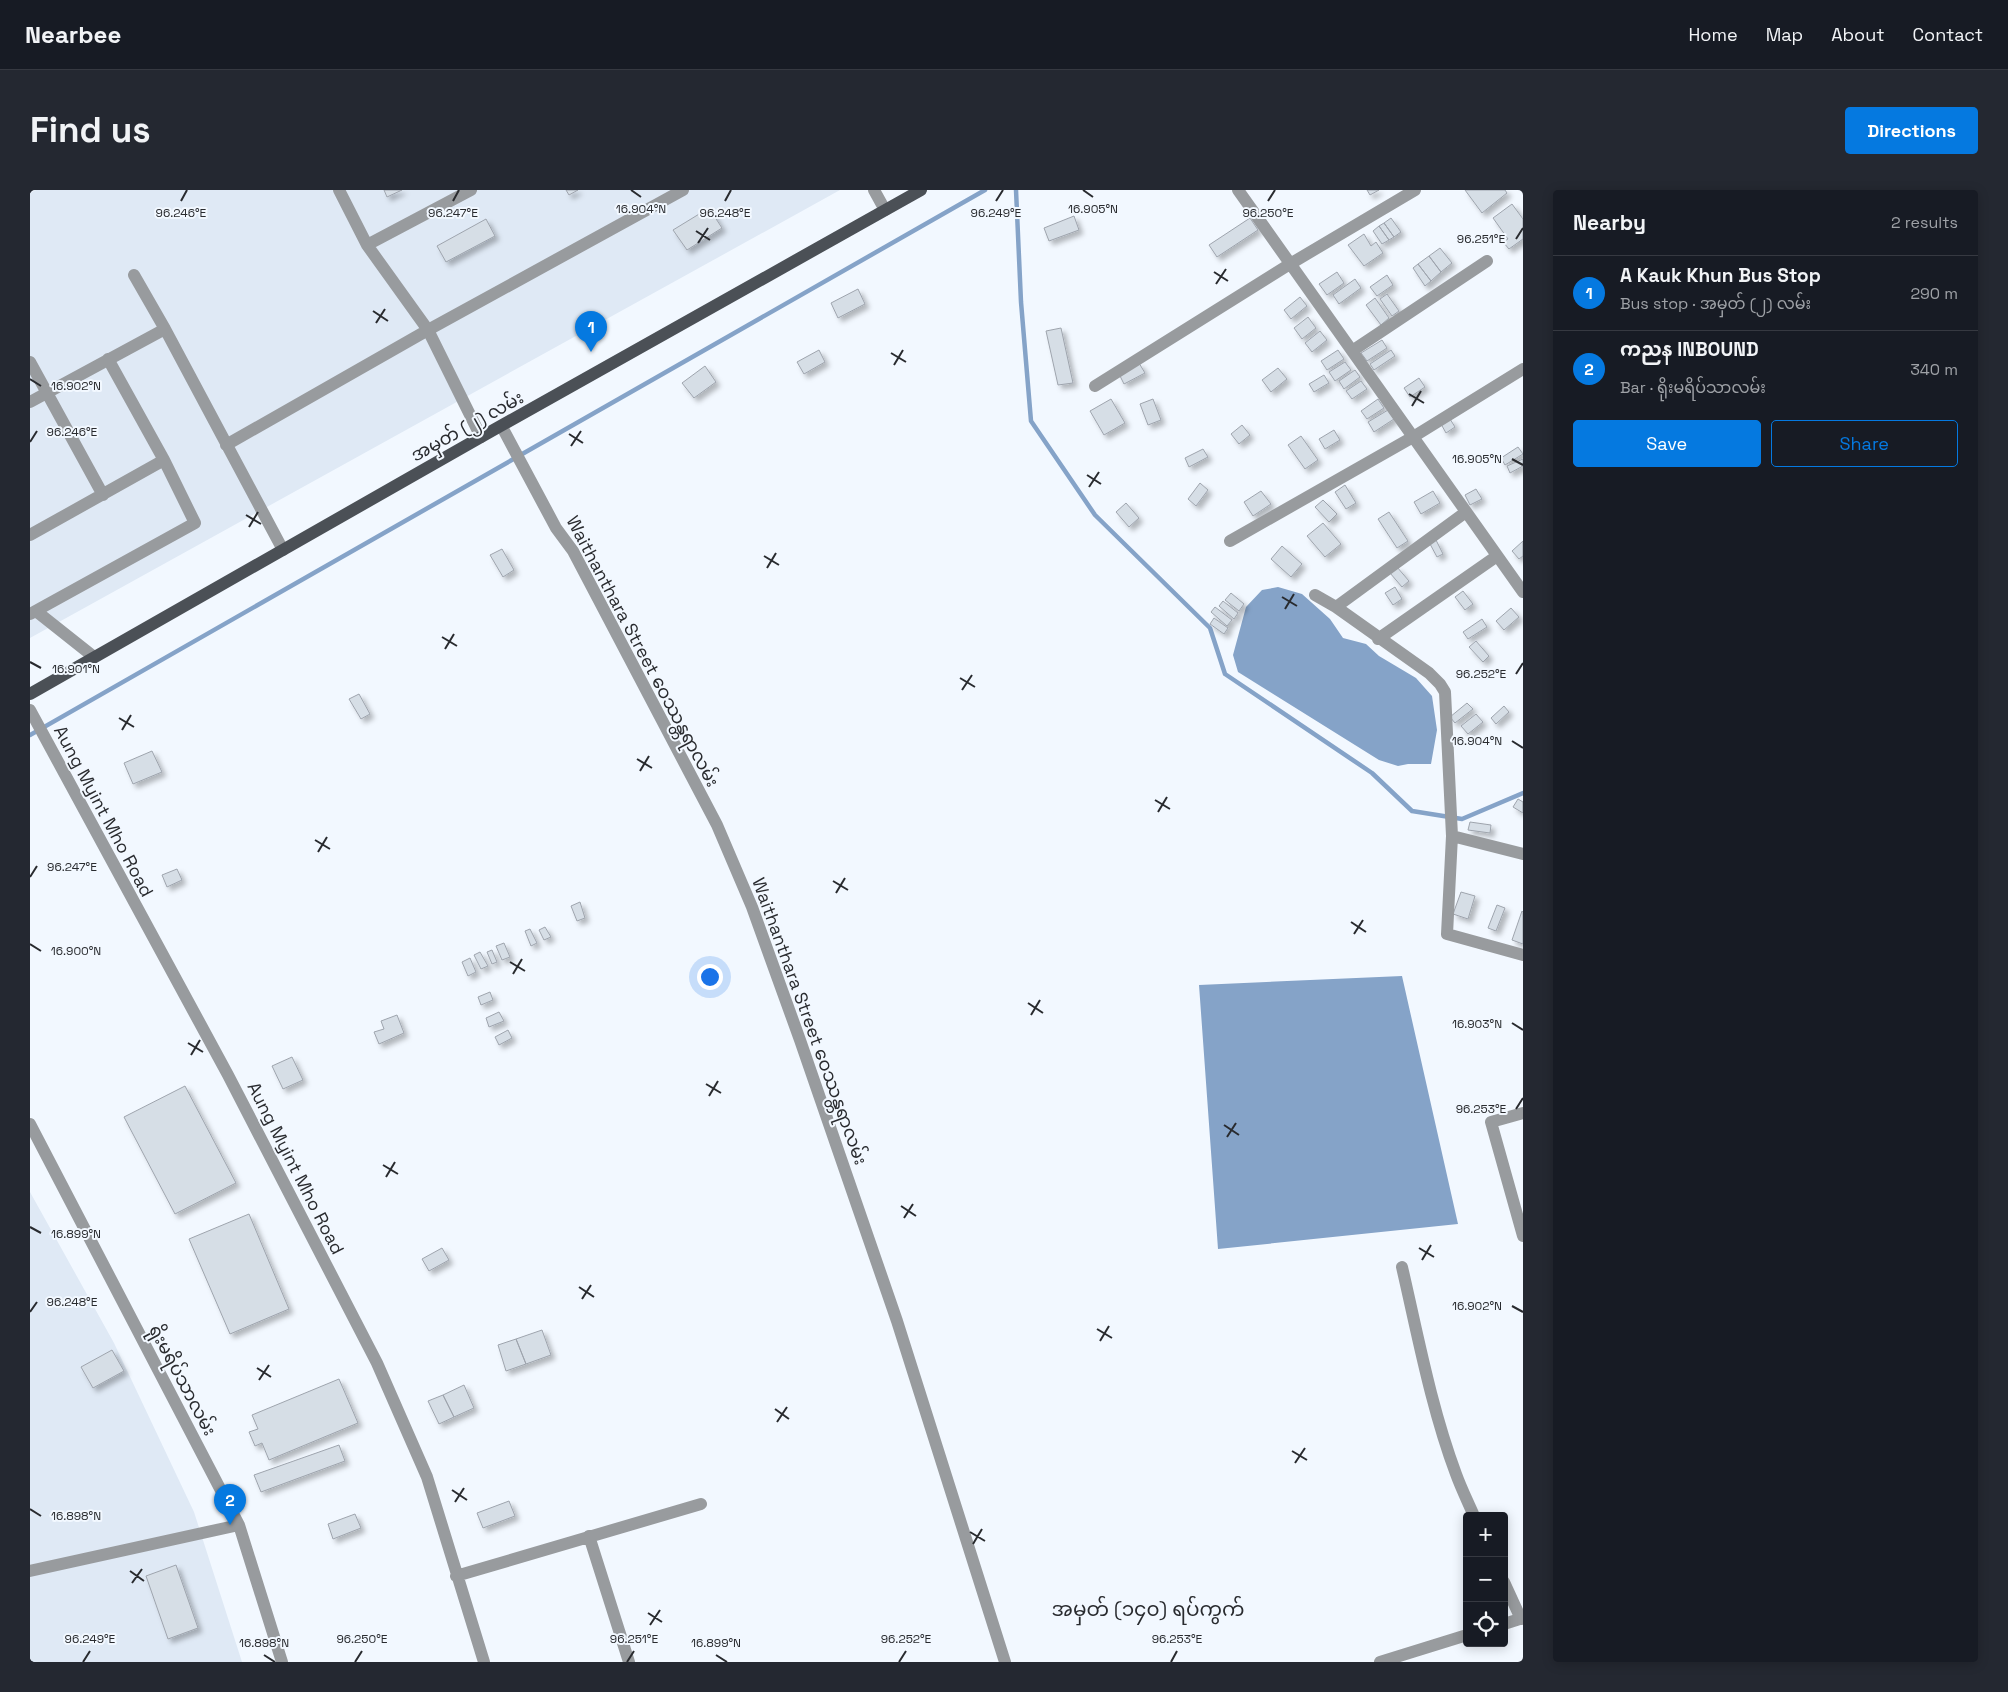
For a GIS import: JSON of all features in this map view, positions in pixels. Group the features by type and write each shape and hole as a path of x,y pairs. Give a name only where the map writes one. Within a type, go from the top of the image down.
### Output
{"main road":[{"name":"အမှတ် (၂) လမ်း","path":"30,694 481,437 921,190"}],"street":[{"path":"338,190 367,245 428,330 481,437"},
{"path":"367,245 471,190"},
{"path":"226,445 428,330 683,190"},
{"path":"874,190 885,210"},
{"path":"1238,190 1523,592"},
{"path":"1094,386 1290,264 1415,190"},
{"path":"1352,351 1487,261"},
{"path":"134,275 165,329 283,550"},
{"path":"30,402 165,329"},
{"path":"94,658 33,613 195,523 164,460 108,359"},
{"path":"30,362 103,495"},
{"path":"1230,541 1413,437 1523,369"},
{"name":"Waithanthara Street ဝေဿန္တရာလမ်း","path":"502,426 556,528 573,551 716,825 752,907 897,1321 1005,1662"},
{"path":"30,535 164,460"},
{"path":"1336,607 1466,512"},
{"path":"1378,639 1497,556"},
{"path":"1315,595 1336,607 1378,639 1429,673 1445,692 1452,836 1447,934 1523,955"},
{"name":"Aung Myint Mho Road","path":"30,710 228,1075 376,1363 427,1476 456,1576 484,1662"},
{"path":"1452,836 1523,854"},
{"path":"1523,1114 1490,1122 1523,1236"},
{"name":"ရိုးမရိပ်သာလမ်း","path":"30,1124 239,1525 282,1662"},
{"path":"1402,1267 1427,1376 1444,1436 1456,1474 1472,1512"},
{"path":"456,1576 700,1504"},
{"path":"30,1571 239,1525"},
{"path":"589,1536 629,1662"},
{"path":"1508,1590 1522,1618 1508,1623"},
{"path":"1380,1662 1463,1636"}],"shaded area":[{"path":"36,190 840,190 30,638 30,193"},
{"path":"30,1192 114,1343 194,1512 242,1662 30,1662"}],"water":[{"path":"1278,587 1302,594 1330,619 1343,638 1366,644 1379,656 1416,678 1432,696 1437,730 1431,764 1398,766 1379,760 1238,672 1233,655 1246,607 1262,590"},
{"path":"1402,976 1458,1224 1218,1249 1199,985"}],"building":[{"path":"384,190 402,190 387,197"},
{"path":"566,190 578,190 569,195"},
{"path":"1367,190 1379,190 1370,195"},
{"path":"1465,190 1505,190 1507,193 1482,213"},
{"path":"1512,204 1523,219 1523,239 1509,249 1503,242 1508,239 1493,218"},
{"path":"709,208 722,228 687,250 673,230"},
{"path":"1074,216 1079,230 1049,241 1044,228"},
{"path":"1250,218 1258,230 1217,257 1209,245"},
{"path":"1391,218 1401,232 1394,237 1384,223"},
{"path":"486,219 495,236 446,262 437,246"},
{"path":"1384,223 1394,237 1389,240 1379,226"},
{"path":"1379,226 1389,240 1382,244 1373,231"},
{"path":"1364,234 1371,246 1376,242 1383,253 1364,266 1348,245"},
{"path":"1440,248 1452,263 1441,272 1429,256"},
{"path":"1429,256 1441,272 1431,281 1418,264"},
{"path":"1418,264 1431,281 1425,286 1413,268"},
{"path":"1337,272 1344,283 1327,295 1319,284"},
{"path":"1387,275 1393,285 1377,296 1370,287"},
{"path":"1355,279 1361,288 1339,304 1333,295"},
{"path":"858,289 865,304 838,318 831,303"},
{"path":"1387,294 1399,311 1392,316 1380,299"},
{"path":"1300,297 1307,306 1291,319 1284,310"},
{"path":"1375,298 1389,318 1381,325 1366,305"},
{"path":"1308,317 1316,328 1302,339 1294,328"},
{"path":"1061,328 1073,383 1058,385 1046,331"},
{"path":"1320,331 1327,340 1312,352 1305,343"},
{"path":"1382,340 1387,348 1367,361 1361,353"},
{"path":"819,350 825,362 804,374 797,362"},
{"path":"1338,350 1344,359 1327,370 1321,361"},
{"path":"1391,350 1395,356 1374,370 1370,364"},
{"path":"1345,362 1351,370 1335,381 1329,372"},
{"path":"1139,363 1145,373 1124,384 1119,374"},
{"path":"705,366 716,382 694,398 682,383"},
{"path":"1278,368 1287,379 1271,392 1262,380"},
{"path":"1355,370 1360,377 1344,389 1339,381"},
{"path":"1324,375 1329,383 1314,392 1309,384"},
{"path":"1419,378 1425,387 1410,397 1404,388"},
{"path":"1361,381 1367,389 1352,399 1346,391"},
{"path":"1111,399 1125,423 1104,435 1090,411"},
{"path":"1153,399 1161,420 1148,425 1140,404"},
{"path":"1378,399 1384,408 1367,419 1361,411"},
{"path":"1388,410 1394,419 1374,432 1368,422"},
{"path":"1450,419 1455,427 1446,433 1441,424"},
{"path":"1242,425 1250,435 1239,444 1231,434"},
{"path":"1334,430 1340,440 1325,449 1319,439"},
{"path":"1301,436 1318,460 1305,469 1288,445"},
{"path":"1518,447 1523,454 1505,465 1501,458"},
{"path":"1203,449 1208,457 1189,467 1185,458"},
{"path":"1523,459 1523,466 1510,473 1507,466"},
{"path":"1200,483 1208,490 1196,506 1188,499"},
{"path":"1345,485 1356,503 1346,509 1335,492"},
{"path":"1476,489 1482,499 1470,505 1465,495"},
{"path":"1261,491 1271,504 1253,516 1244,502"},
{"path":"1433,491 1440,503 1421,514 1414,502"},
{"path":"1323,500 1337,514 1329,522 1315,507"},
{"path":"1126,503 1139,518 1129,527 1116,512"},
{"path":"1389,512 1408,541 1397,548 1378,519"},
{"path":"1323,523 1341,544 1325,557 1307,536"},
{"path":"1436,540 1443,554 1437,557 1430,544"},
{"path":"1523,541 1523,556 1519,559 1512,551"},
{"path":"1282,546 1302,564 1291,577 1271,559"},
{"path":"502,549 514,570 503,577 490,555"},
{"path":"1397,567 1409,581 1402,587 1390,573"},
{"path":"1395,587 1402,599 1393,605 1385,593"},
{"path":"1463,591 1473,604 1465,610 1455,597"},
{"path":"1231,593 1244,604 1239,611 1225,600"},
{"path":"1223,601 1238,613 1234,619 1219,606"},
{"path":"1215,607 1232,620 1227,626 1211,612"},
{"path":"1511,608 1519,617 1504,630 1496,621"},
{"path":"1214,618 1228,628 1224,634 1210,624"},
{"path":"1482,619 1487,627 1468,639 1463,632"},
{"path":"1476,641 1489,656 1483,662 1469,647"},
{"path":"359,694 370,714 361,719 349,699"},
{"path":"1467,703 1473,709 1455,723 1450,717"},
{"path":"1504,706 1509,712 1496,724 1491,718"},
{"path":"1476,714 1483,722 1468,734 1461,726"},
{"path":"152,751 162,772 133,784 124,763"},
{"path":"1518,799 1523,802 1523,813 1513,807"},
{"path":"1470,822 1491,825 1490,833 1468,830"},
{"path":"177,869 182,880 167,887 162,875"},
{"path":"1461,892 1475,896 1468,919 1453,914"},
{"path":"580,902 585,918 577,921 571,906"},
{"path":"1497,905 1505,908 1496,931 1488,928"},
{"path":"1523,912 1523,944 1512,940"},
{"path":"545,927 551,937 544,940 539,930"},
{"path":"530,929 537,943 531,946 525,931"},
{"path":"504,943 510,957 502,960 496,946"},
{"path":"492,950 497,962 492,964 487,952"},
{"path":"480,952 488,966 481,969 474,955"},
{"path":"470,958 476,972 468,976 462,962"},
{"path":"490,992 493,1000 481,1005 478,997"},
{"path":"499,1012 504,1021 489,1027 486,1018"},
{"path":"397,1015 404,1033 379,1044 374,1032 384,1029 381,1021"},
{"path":"508,1030 512,1038 499,1045 495,1037"},
{"path":"292,1057 303,1080 283,1089 272,1066"},
{"path":"185,1086 236,1183 175,1214 124,1117"},
{"path":"249,1214 289,1309 230,1334 189,1239"},
{"path":"442,1248 449,1260 429,1271 422,1259"},
{"path":"542,1330 551,1355 526,1364 516,1339"},
{"path":"516,1339 526,1364 506,1371 498,1345"},
{"path":"112,1350 124,1371 93,1388 81,1367"},
{"path":"339,1379 358,1423 269,1460 262,1443 255,1446 249,1432 258,1429 252,1415"},
{"path":"464,1385 474,1408 454,1417 443,1395"},
{"path":"443,1395 454,1417 439,1424 428,1401"},
{"path":"339,1445 345,1461 261,1492 254,1475"},
{"path":"509,1501 515,1516 483,1528 477,1513"},
{"path":"355,1514 361,1528 333,1539 328,1524"},
{"path":"176,1565 198,1628 168,1639 146,1576"}],"waterway":[{"path":"30,735 985,190"},
{"path":"1016,190 1021,302 1031,421 1095,515 1210,628 1225,674 1372,773 1412,811 1462,819 1523,793"}],"place":[{"name":"A Kauk Khun Bus Stop","path":"591,352"},
{"name":"ကညန INBOUND","path":"230,1525"}],"district":[{"name":"အမှတ် (၁၄၀) ရပ်ကွက်","path":"1148,1609"}]}
